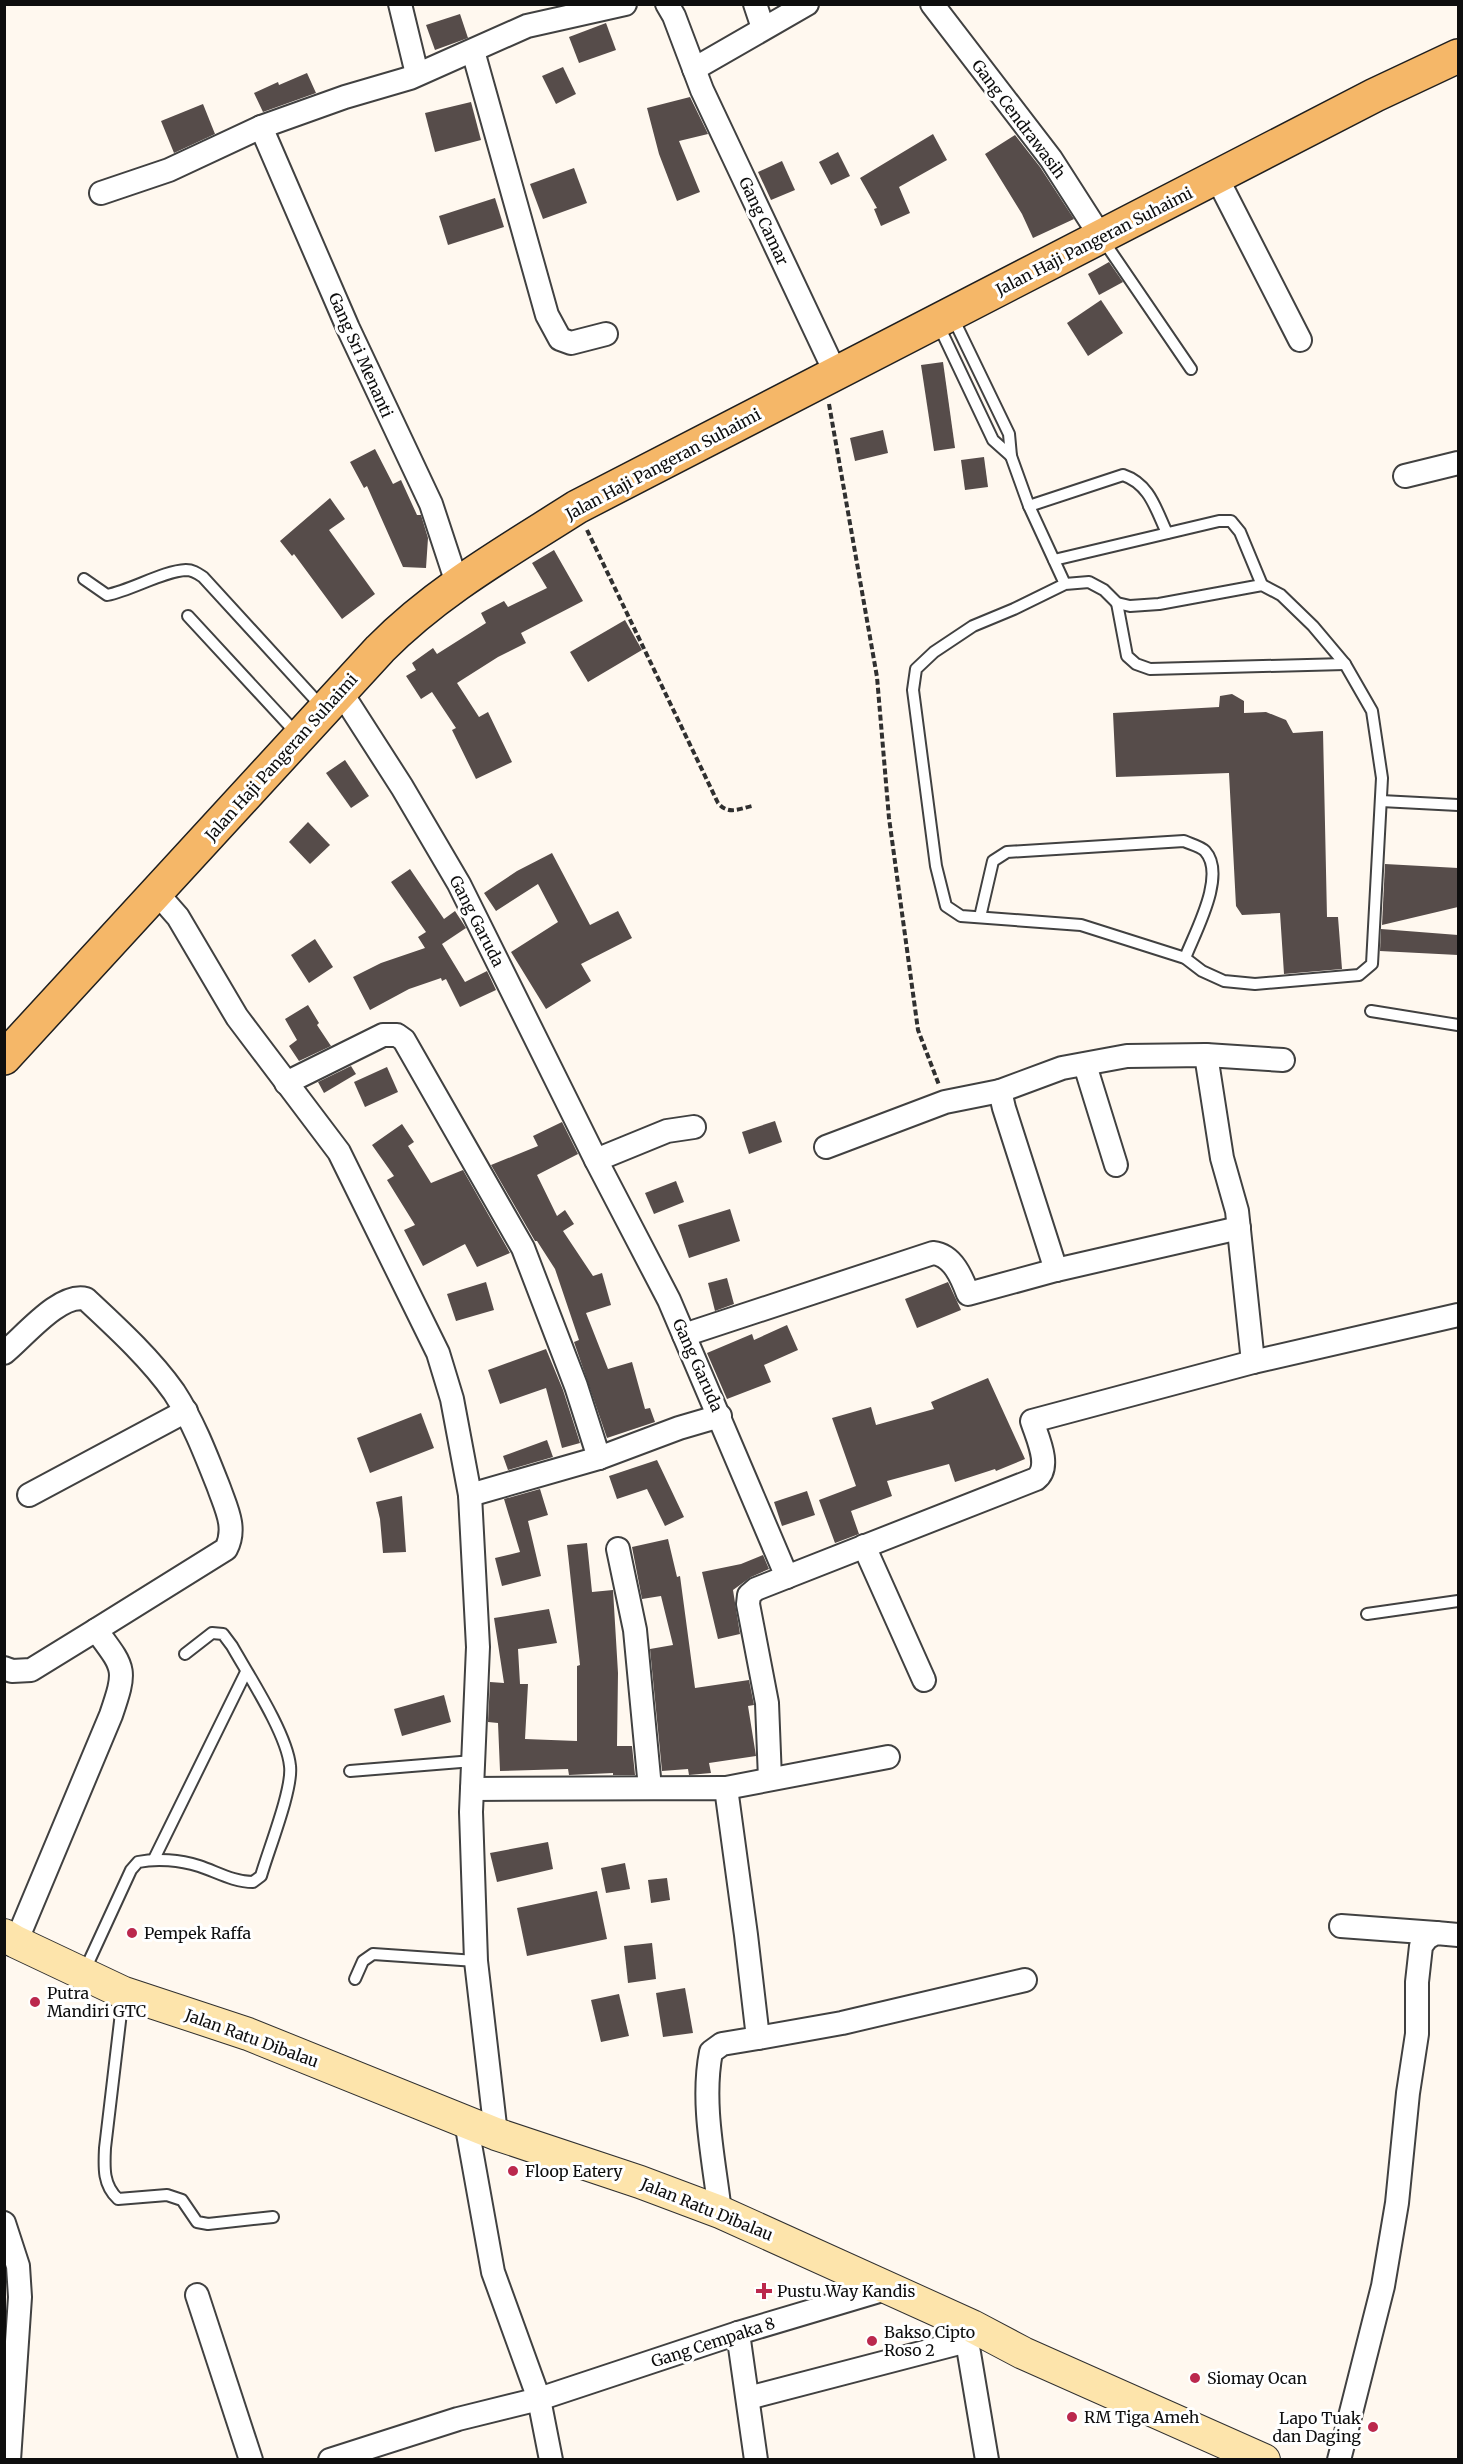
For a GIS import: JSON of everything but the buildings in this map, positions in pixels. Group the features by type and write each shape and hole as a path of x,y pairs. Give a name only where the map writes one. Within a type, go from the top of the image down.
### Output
{"main road":[{"name":"Jalan Haji Pangeran Suhaimi","path":"10,1047 157,893 405,624 457,584 577,507 1374,95 1458,56"},
{"name":"Jalan Ratu Dibalau","path":"10,1938 124,1993 249,2034 496,2134 640,2182 720,2212 889,2288 970,2333 1023,2353 1264,2460"}],"street":[{"path":"400,4 417,74"},
{"path":"101,193 169,170 261,127 345,97 396,83 527,26 625,4"},
{"path":"667,4 674,16 694,69 807,4"},
{"path":"755,4 763,28"},
{"name":"Gang Cendrawasih","path":"932,4 1051,159 1101,237"},
{"path":"473,51 547,315 560,339 572,343 606,334"},
{"name":"Gang Camar","path":"694,69 831,376"},
{"name":"Gang Sri Menanti","path":"261,127 348,328 431,504 457,584"},
{"path":"1217,178 1300,340"},
{"path":"1405,476 1458,463"},
{"name":"Gang Garuda","path":"333,700 402,787 459,884 684,1335 787,1577"},
{"path":"157,893 178,917 237,1017 339,1152 438,1353 452,1399 470,1495 478,1647 472,1789 476,1961 496,2134"},
{"path":"286,1083 383,1035 397,1035 404,1040 523,1248 576,1386 599,1458"},
{"path":"826,1147 945,1102 1000,1091 1062,1068 1127,1056 1206,1055 1283,1060"},
{"path":"1206,1055 1222,1158 1237,1211 1253,1362"},
{"path":"1085,1065 1116,1165"},
{"path":"1000,1091 1056,1270"},
{"path":"596,1160 667,1131 694,1127"},
{"path":"684,1335 933,1253 942,1255 951,1263 961,1277 968,1294 1056,1270 1239,1228"},
{"path":"4,1353 65,1301 86,1299 173,1390 186,1411 209,1462 230,1518 230,1541 226,1549 31,1670 12,1671 4,1668"},
{"path":"770,1779 767,1703 748,1604 749,1595 756,1589 1036,1479 1041,1475 1043,1467 1032,1421 1253,1362 1458,1315"},
{"path":"29,1495 186,1411"},
{"path":"470,1495 599,1458 679,1428 720,1416"},
{"path":"864,1546 924,1680"},
{"path":"618,1549 634,1629 650,1788"},
{"path":"10,1938 111,1715 122,1683 122,1669 116,1656 96,1630"},
{"path":"472,1789 726,1788 888,1757"},
{"path":"726,1788 747,1935 758,2038"},
{"path":"1341,1926 1447,1934"},
{"path":"1339,2460 1383,2286 1397,2203 1407,2102 1417,2034 1420,1946 1426,1938 1447,1934"},
{"path":"720,2212 710,2128 707,2071 711,2052 722,2044 842,2023 1025,1980"},
{"path":"466,2122 493,2272 539,2399 551,2460"},
{"path":"4,2223 18,2266 20,2297 20,2329 9,2460"},
{"name":"Gang Cempaka 8","path":"330,2460 458,2419 539,2399 738,2333 889,2288"},
{"path":"197,2295 251,2460"},
{"path":"738,2333 756,2460"},
{"path":"748,2398 970,2333 987,2460"}],"lane":[{"path":"1101,237 1191,369"},
{"path":"945,318 993,440 1011,456"},
{"path":"945,318 1009,434 1011,456 1029,506 1065,584"},
{"path":"1029,506 1123,475 1134,479 1145,488 1167,534"},
{"path":"1054,560 1219,521 1232,521 1240,532 1262,585"},
{"path":"84,579 107,595 122,592 174,572 195,571 333,700"},
{"path":"1089,582 1104,590 1117,603 1130,606 1159,604 1262,585 1281,595 1313,626 1345,664 1372,711 1382,778 1372,964 1365,972 1359,975 1255,984 1224,981 1202,971 1185,958 1081,925 961,916 946,906 936,866 914,690 916,669 934,652 973,626 1035,600 1065,584 1089,582"},
{"path":"1117,603 1128,656 1136,664 1150,669 1345,664"},
{"path":"188,616 299,737"},
{"path":"1381,801 1458,805"},
{"path":"980,917 993,861 1007,852 1184,841 1204,850 1213,864 1214,882 1185,958"},
{"path":"1371,1011 1458,1025"},
{"path":"1367,1614 1458,1601"},
{"path":"83,1974 131,1870 138,1862 154,1859 196,1865 243,1882 253,1882 261,1876 289,1785 291,1766 283,1739 223,1634 212,1633 185,1654"},
{"path":"154,1859 246,1672"},
{"path":"350,1771 473,1761"},
{"path":"355,1979 363,1961 373,1954 476,1961"},
{"path":"124,1993 105,2148 104,2173 109,2190 118,2199 167,2195 182,2200 197,2222 208,2224 273,2217"}],"path":[{"path":"831,376 877,677 890,818 918,1030 945,1102"},
{"path":"577,507 718,803 723,809 729,811 752,806"}],"place":[{"name":"Pempek Raffa","path":"132,1933"},
{"name":"Putra Mandiri GTC","path":"35,2002"},
{"name":"Floop Eatery","path":"513,2171"},
{"name":"Pustu Way Kandis","path":"764,2291"},
{"name":"Bakso Cipto Roso 2","path":"872,2341"},
{"name":"Siomay Ocan","path":"1195,2378"},
{"name":"RM Tiga Ameh","path":"1072,2417"},
{"name":"Lapo Tuak dan Daging","path":"1373,2427"}]}
